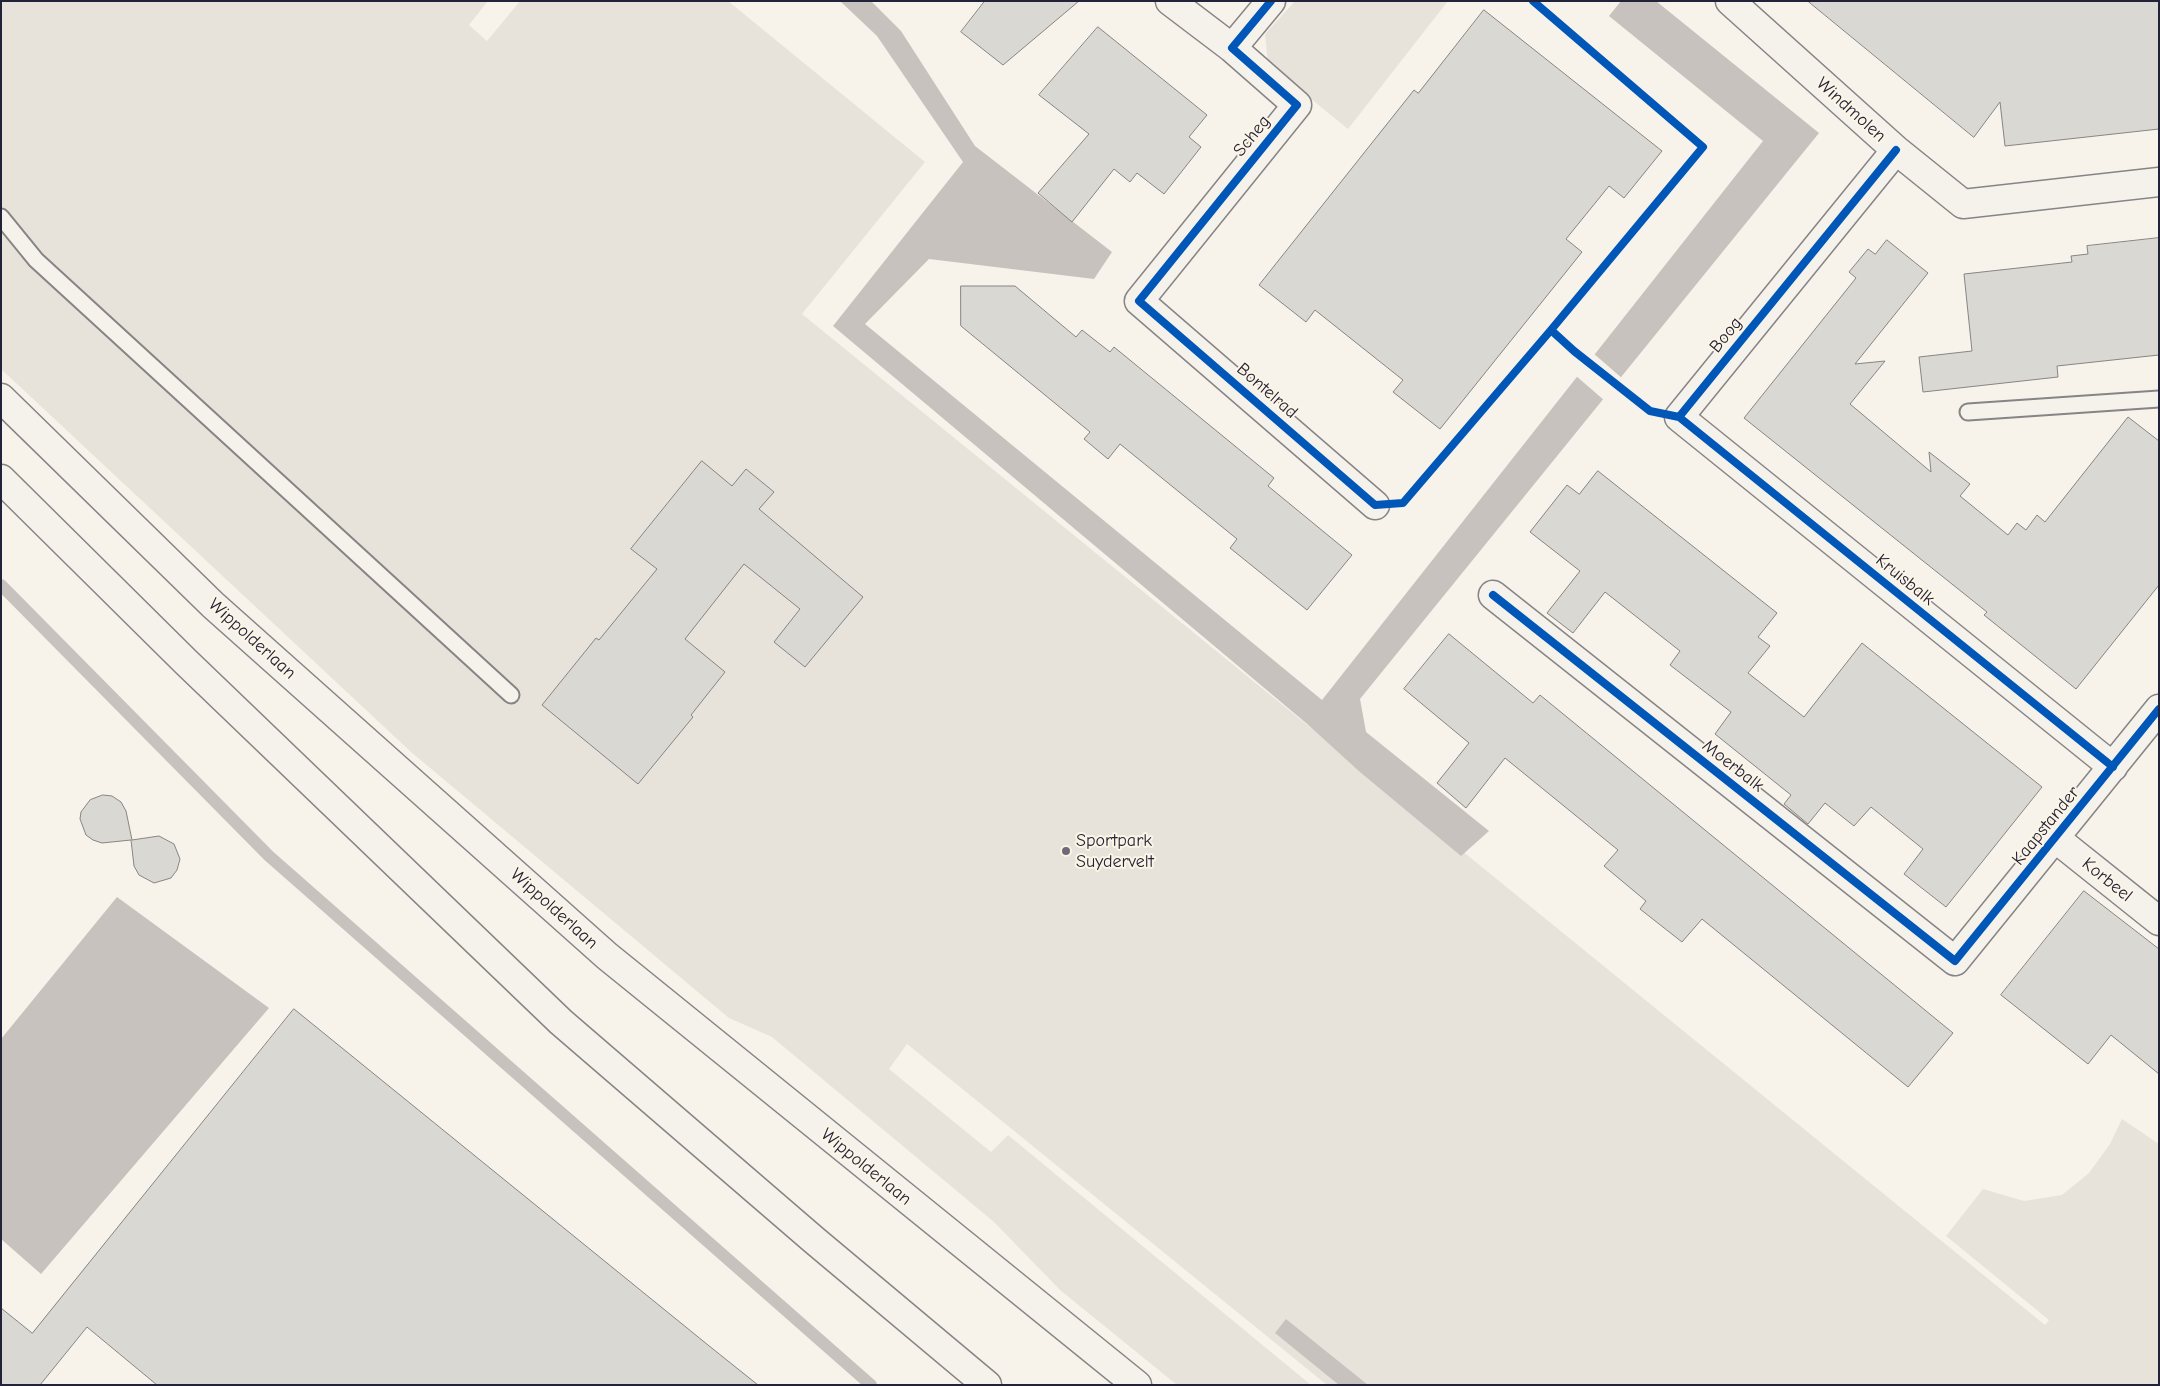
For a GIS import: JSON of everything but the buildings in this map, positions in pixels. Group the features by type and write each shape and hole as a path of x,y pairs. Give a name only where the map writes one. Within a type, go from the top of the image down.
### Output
{"street":[{"path":"1170,1 1232,48 1271,1"},
{"name":"Windmolen","path":"1730,1 1896,150 1963,204 2159,182"},
{"name":"Scheg","path":"1139,301 1297,105 1232,48"},
{"name":"Boog","path":"1679,417 1896,150"},
{"name":"Bontelrad","path":"1139,301 1375,505"},
{"name":"Wippolderlaan","path":"1,398 213,605 607,956 1137,1385"},
{"name":"Kruisbalk","path":"1679,417 2112,766"},
{"path":"1,479 186,662 561,1022 987,1385"},
{"name":"Moerbalk","path":"1493,595 1955,961"},
{"name":"Kaapstander","path":"1955,961 2159,709"},
{"name":"Korbeel","path":"2056,838 2159,921"}],"lane":[{"path":"1,217 36,260 511,695"},
{"path":"1968,412 2159,399"}],"shaded area":[{"name":"Sportpark Suydervelt","path":"1,1 488,1 469,25 487,41 520,1 728,1 925,162 802,314 2045,1325 2049,1320 1946,1236 1983,1189 2024,1201 2062,1195 2089,1173 2110,1144 2122,1119 2159,1144 2159,1385 1327,1385 907,1044 889,1069 991,1152 1008,1135 1311,1385 1177,1385 1060,1290 994,1222 772,1037 729,1018 411,752 1,369"},
{"path":"840,1 871,1 901,31 975,146 1112,252 1094,279 929,259 865,324 1322,700 1763,141 1609,16 1621,1 1656,1 1819,133 1360,699 1366,732 1489,831 1461,856 1360,772 1306,723 833,326 963,162 877,36"},
{"path":"1295,1 1448,1 1348,129 1268,64 1265,34"},
{"path":"117,897 269,1008 41,1274 1,1239 1,1039"},
{"path":"1286,1319 1368,1385 1339,1385 1275,1333"}],"pier":[{"path":"1593,353 1623,379 1605,401 1575,375"}],"waterway":[{"path":"1,585 269,856 871,1385"}],"cycle path":[{"path":"1271,1 1232,48 1297,105 1139,301 1375,505 1403,503 1551,330 1703,147 1533,1"},
{"path":"1679,417 1896,150"},
{"path":"1551,330 1574,351 1650,411 1679,417 2113,767"},
{"path":"1493,595 1955,961 2159,709"}],"place":[{"name":"Sportpark Suydervelt","path":"1066,851"}]}
